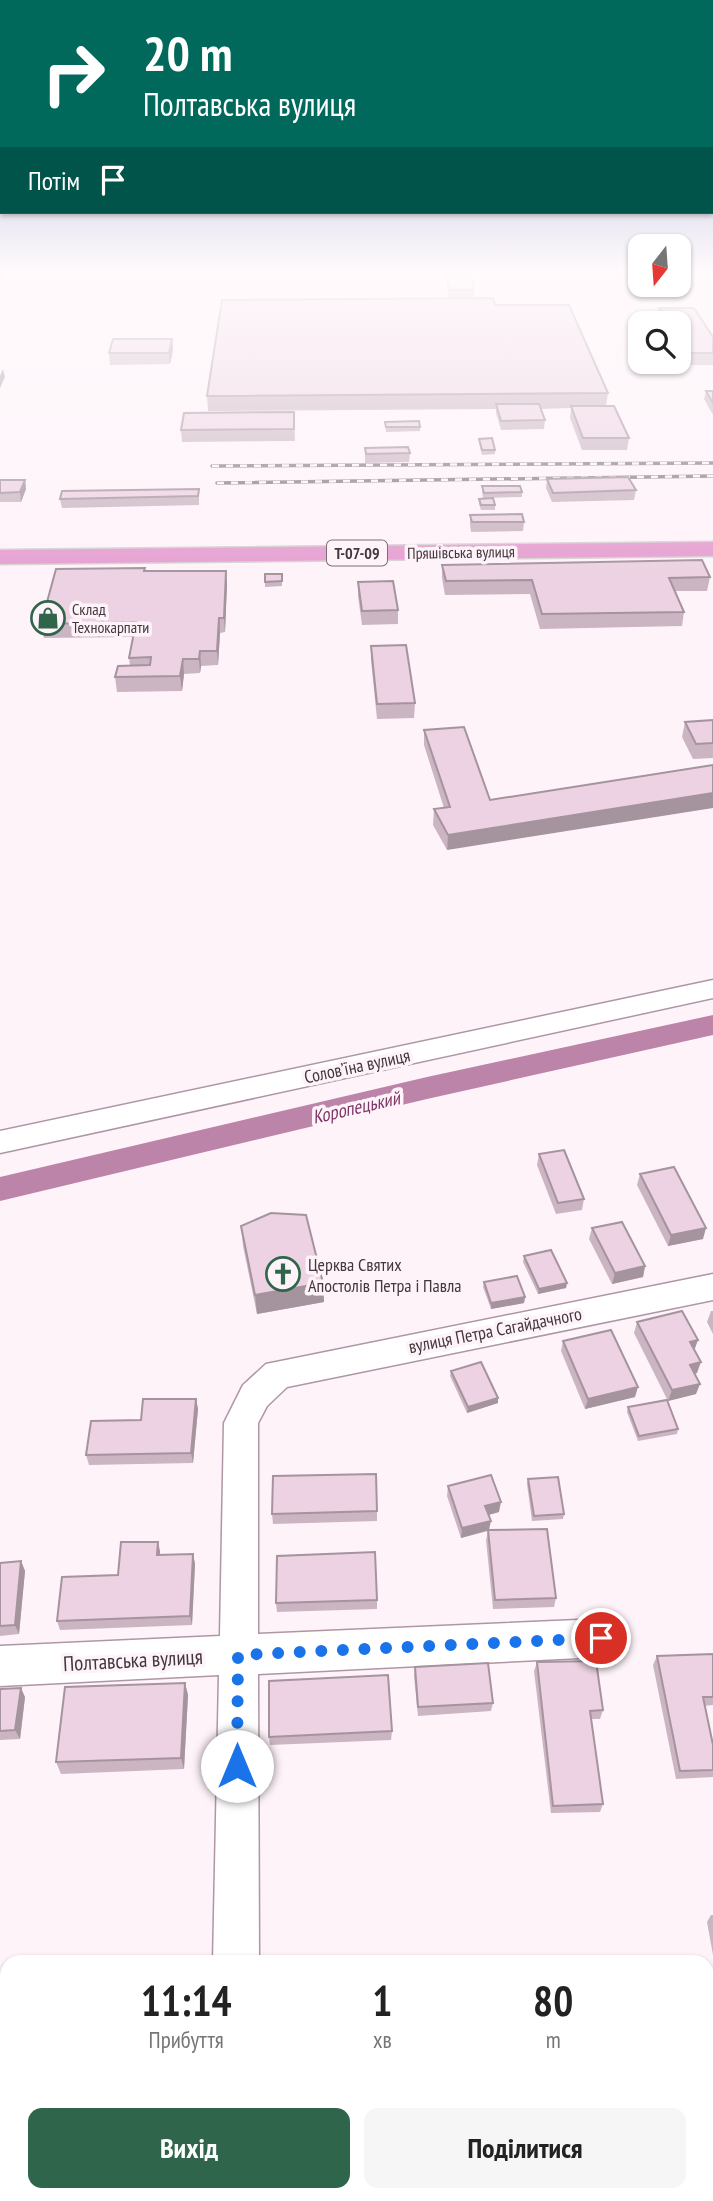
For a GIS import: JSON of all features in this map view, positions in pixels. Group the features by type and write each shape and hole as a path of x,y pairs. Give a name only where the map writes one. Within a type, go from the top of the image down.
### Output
{"main road":[{"name":"Пряшівська вулиця","path":"0,557 713,550"}],"street":[{"name":"Соловʼїна вулиця","path":"0,1142 713,989"},
{"name":"вулиця Петра Сагайдачного","path":"238,1655 241,1423 248,1401 260,1386 278,1374 713,1287"},
{"name":"Полтавська вулиця","path":"0,1666 601,1638"},
{"path":"236,1955 238,1655"}],"building":[{"path":"210,374 599,374 608,393 207,396"},
{"path":"706,391 713,391 713,403"},
{"path":"496,404 539,404 545,420 501,421"},
{"path":"571,406 614,406 629,438 583,438"},
{"path":"294,412 294,429 181,430 184,413"},
{"path":"419,421 420,427 386,427 385,422"},
{"path":"492,438 495,450 482,450 479,439"},
{"path":"408,447 410,453 366,454 365,448"},
{"path":"628,477 636,490 553,493 547,479"},
{"path":"0,480 25,480 20,492 0,493"},
{"path":"482,486 520,486 522,492 484,493"},
{"path":"199,489 198,496 60,499 62,491"},
{"path":"493,498 495,505 481,505 479,499"},
{"path":"522,514 524,522 472,522 470,515"},
{"path":"702,560 710,577 669,578 684,612 542,614 532,580 446,581 442,565"},
{"path":"145,568 144,571 226,571 224,618 219,618 217,651 200,651 199,659 183,659 180,676 115,677 118,666 150,665 151,657 129,658 136,622 41,624 56,569"},
{"path":"265,574 282,574 282,581 265,582"},
{"path":"393,581 398,610 362,611 358,582"},
{"path":"406,645 415,703 377,704 371,646"},
{"path":"713,720 713,743 696,744 685,722"},
{"path":"464,727 490,800 713,765 713,793 448,835 434,809 450,807 424,730"},
{"path":"564,1150 584,1199 558,1203 539,1154"},
{"path":"674,1167 706,1228 671,1235 640,1174"},
{"name":"Церква Святих Апостолів Петра і Павла","path":"271,1213 306,1215 323,1283 255,1295 241,1226"},
{"path":"622,1222 645,1266 615,1273 592,1228"},
{"path":"551,1250 567,1283 539,1289 524,1256"},
{"path":"517,1276 525,1297 491,1303 484,1282"},
{"path":"682,1311 698,1340 690,1342 701,1362 690,1365 700,1384 672,1390 637,1322"},
{"path":"611,1330 638,1387 588,1399 563,1341"},
{"path":"481,1362 498,1398 468,1407 451,1371"},
{"path":"143,1399 196,1399 191,1453 86,1455 91,1421 141,1420"},
{"path":"667,1400 678,1429 639,1436 628,1407"},
{"path":"376,1474 377,1511 272,1514 273,1476"},
{"path":"491,1475 501,1502 485,1506 491,1521 462,1528 448,1486"},
{"path":"558,1477 564,1514 534,1516 528,1479"},
{"path":"547,1529 556,1598 495,1600 488,1530"},
{"path":"121,1542 158,1542 157,1555 193,1554 190,1616 57,1621 62,1577 118,1575"},
{"path":"375,1552 377,1600 276,1603 277,1556"},
{"path":"21,1561 15,1625 0,1626 0,1563"},
{"path":"713,1654 713,1697 703,1697 713,1745 713,1770 680,1771 657,1656"},
{"path":"596,1661 603,1710 590,1711 603,1804 553,1806 537,1662"},
{"path":"488,1663 493,1703 418,1707 415,1667"},
{"path":"388,1675 392,1731 269,1737 269,1681"},
{"path":"185,1683 181,1758 56,1762 65,1687"},
{"path":"21,1688 15,1730 0,1731 0,1689"}],"waterway":[{"name":"Коропецький","path":"0,1189 427,1088 713,1025"}],"railway":[{"path":"212,466 713,463"},
{"path":"217,483 713,476"}],"place":[{"name":"Склад Технокарпати","path":"48,618"},
{"name":"Церква Святих Апостолів Петра і Павла","path":"283,1274"}],"route":[{"path":"237,1766 238,1655 601,1638"}]}
